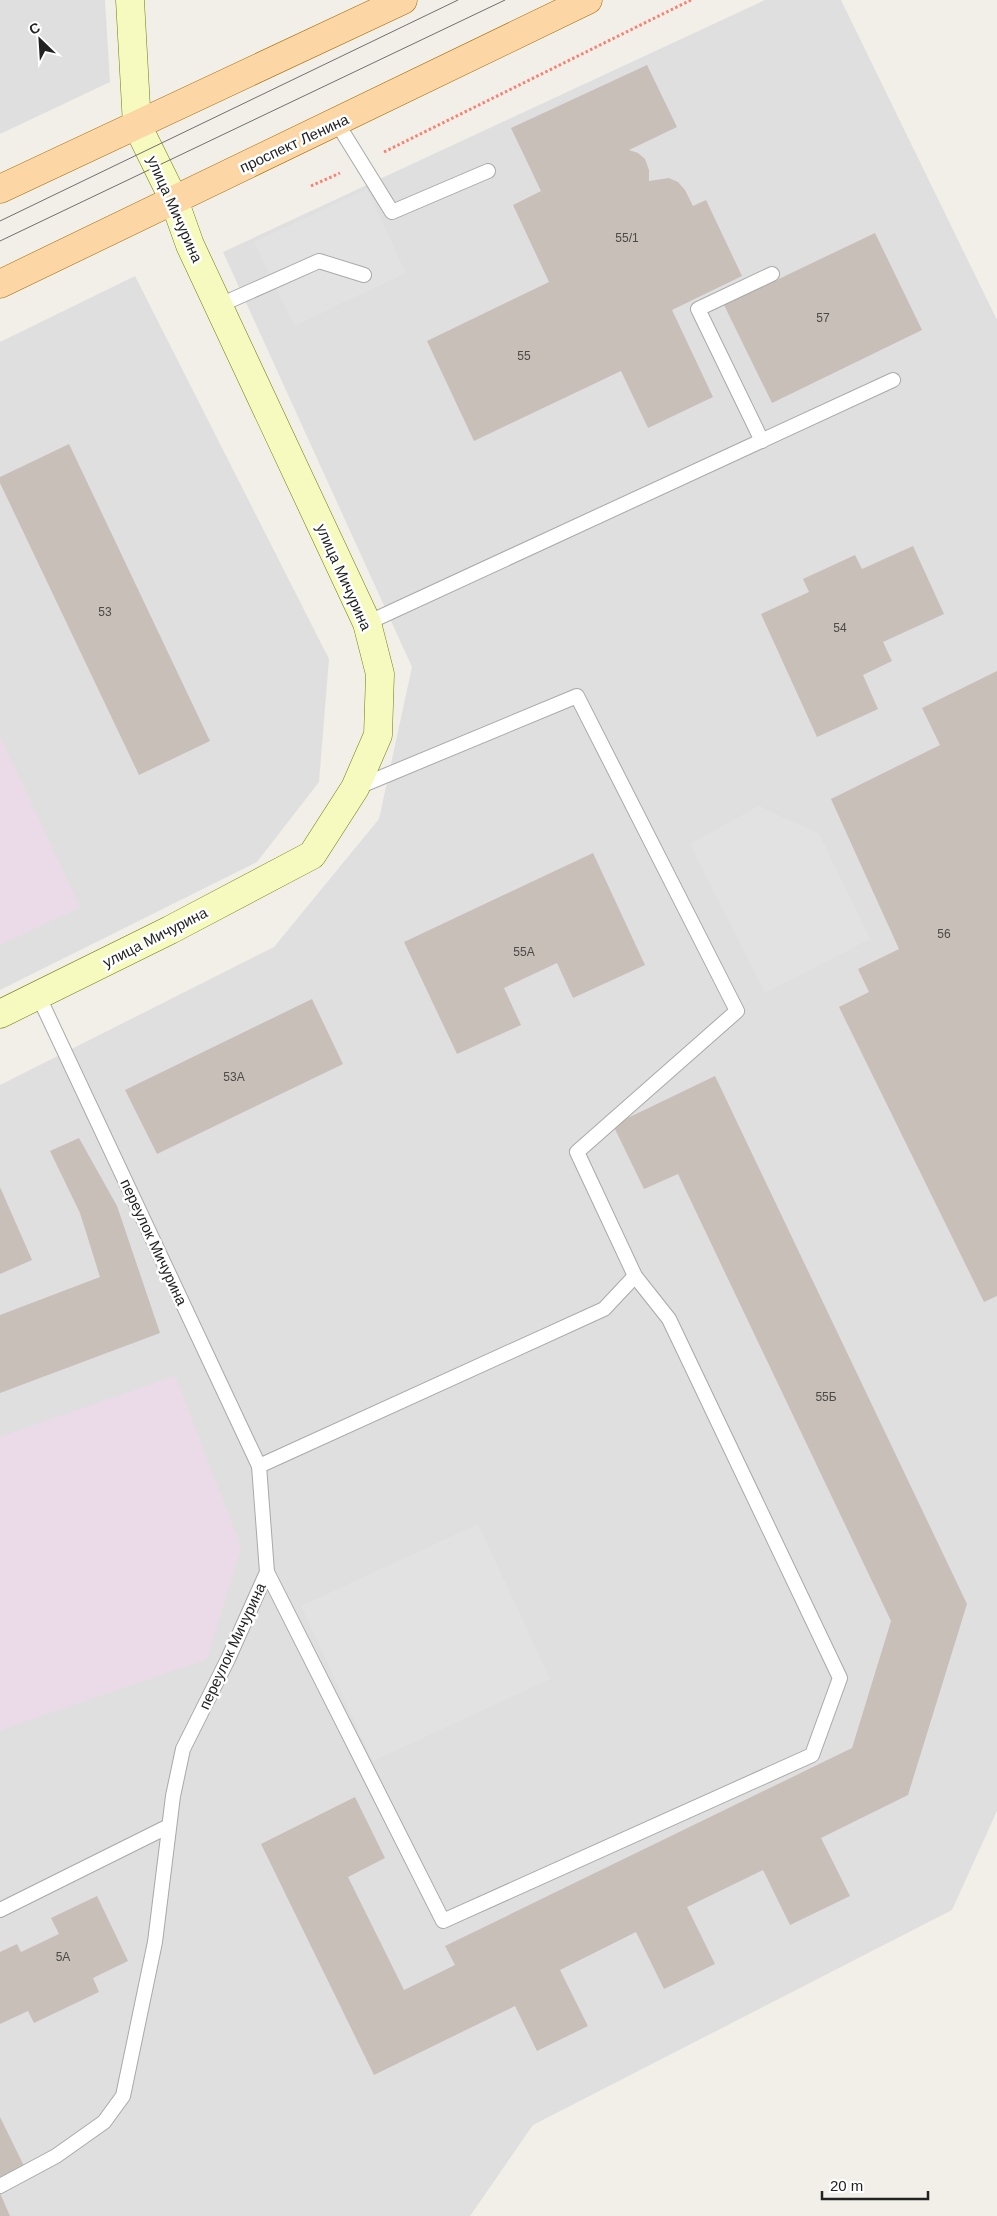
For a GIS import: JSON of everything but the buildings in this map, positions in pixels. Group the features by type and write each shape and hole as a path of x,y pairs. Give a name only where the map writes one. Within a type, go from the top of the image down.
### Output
{"main road":[{"path":"0,189 403,0"},
{"name":"проспект Ленина","path":"0,284 337,123 588,0"}],"street":[{"name":"улица Мичурина","path":"0,1014 170,930 312,855 355,788 378,734 380,674 367,623 190,245 174,200 137,125 130,0"}],"lane":[{"path":"337,123 392,212 488,171"},
{"path":"220,306 319,261 364,275"},
{"path":"762,441 698,309 772,274"},
{"path":"367,623 893,380"},
{"path":"267,1572 443,1921 812,1755 840,1678 669,1319 634,1276 577,1152 737,1011 577,696 355,788"},
{"name":"переулок Мичурина","path":"0,2186 56,2156 104,2122 123,2096 155,1942 169,1826 183,1750 228,1659 267,1572 259,1466 38,995"},
{"path":"259,1466 604,1309 634,1276"},
{"path":"0,1910 169,1826"}],"path":[{"path":"311,186 362,163 691,0"}],"shaded area":[{"path":"0,0 105,0 110,82 0,134"},
{"path":"765,0 841,0 997,320 997,1811 952,1910 533,2125 470,2216 0,2216 0,1085 274,947 379,819 412,667 223,252"},
{"path":"367,189 406,273 294,326 254,242"},
{"path":"135,276 329,659 319,782 257,862 0,990 0,342"},
{"path":"0,737 80,907 0,945"},
{"path":"759,806 819,834 870,939 765,993 690,844"},
{"path":"175,1376 241,1547 207,1659 0,1730 0,1437"},
{"path":"478,1524 550,1679 373,1761 301,1606"}],"tram line":[{"path":"0,221 458,0"},
{"path":"0,241 505,0"}]}
